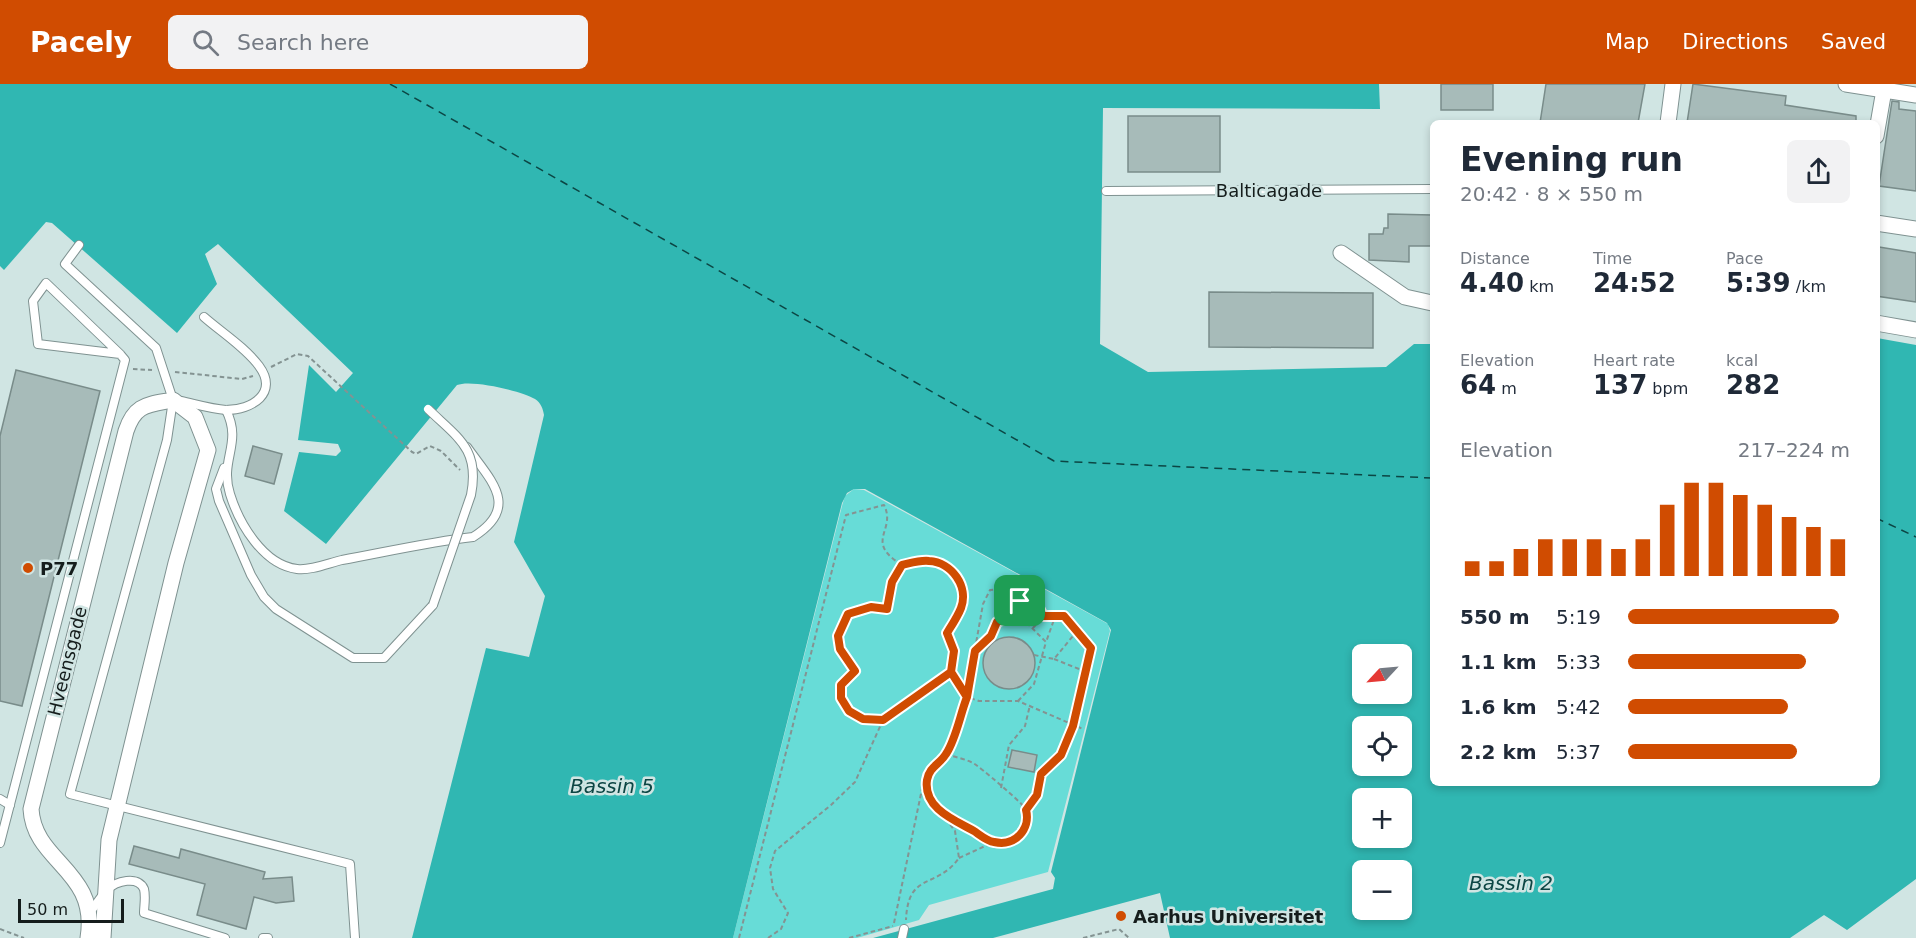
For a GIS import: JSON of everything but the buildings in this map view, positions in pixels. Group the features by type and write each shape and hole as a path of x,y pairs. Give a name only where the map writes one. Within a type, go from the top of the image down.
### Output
{"street":[{"path":"1668,120 1673,84"},
{"path":"1846,84 1916,95"},
{"path":"1879,120 1884,90"},
{"path":"1880,224 1916,229"},
{"path":"1341,253 1405,297 1430,303"},
{"path":"1880,324 1916,330"},
{"path":"103,938 109,840 176,563 208,450 195,417 173,400"},
{"name":"Hveensgade","path":"88,938 90,912 76,880 37,835 31,809 130,418 138,408 173,400"}],"lane":[{"name":"Balticagade","path":"1106,190 1430,189"},
{"path":"79,245 65,264 156,348 173,400 167,440 70,794 350,864 355,938"},
{"path":"46,283 120,354 38,344 33,301 46,283"},
{"path":"173,400 226,410 252,405 263,397 267,384 257,363 204,317"},
{"name":"Hveensgade","path":"0,843 125,360 120,354"},
{"path":"225,467 233,505 244,527 266,555 297,569 473,537 490,526 498,512 498,492 465,444 428,409 462,441 474,463 475,476 471,495 433,605 384,658 353,658 276,609 264,597 238,546 216,489 233,440 232,422 226,410"},
{"path":"238,546 244,527"},
{"path":"0,799 10,805"},
{"path":"90,912 106,891 118,883 137,882 143,886 145,894 144,913 225,938"},
{"path":"902,938 904,928"}],"path":[{"path":"123,368 242,379 263,372 302,353 335,379 412,452 416,454 430,446 441,451 463,472"},
{"path":"739,938 846,515 884,505 888,513 882,544 888,556 902,565 931,560 947,566 960,580 962,607 947,633 954,651 951,672 967,697 978,701 1018,701 1083,729"},
{"path":"883,720 863,719 849,711 841,698 841,685 855,671 840,649 838,636 848,614 871,607 887,609 892,582 902,565"},
{"path":"849,938 894,926 922,789 932,767 946,754 967,697 983,604 990,590 1008,589 1020,601 1035,600 1043,616"},
{"path":"1017,614 1020,601"},
{"path":"1017,614 1046,642"},
{"path":"975,651 991,636 997,622 1017,614"},
{"path":"1026,810 1037,795 1041,774 1061,755 1073,726 1091,648 1064,616 1043,616"},
{"path":"1033,628 1043,616"},
{"path":"1018,701 1035,684 1055,617"},
{"path":"1054,659 1077,631"},
{"path":"1034,655 1043,655 1084,672"},
{"path":"768,938 781,929 788,913 773,889 770,868 775,851 831,806 855,782 883,720 951,672"},
{"path":"1001,788 1009,745 1025,726 1030,705"},
{"path":"904,928 906,909 913,890 920,883 936,879 951,870 959,858 994,842 1007,842 1017,838 1025,829 1028,818 1026,810 974,763 946,754"},
{"path":"927,780 929,796 936,808 947,817 994,842"},
{"path":"947,817 955,831 959,858"},
{"path":"0,929 24,938"},
{"path":"1083,938 1119,929 1129,938"}],"shaded area":[{"path":"854,489 864,490 1108,624 1110,631 1048,872 929,905 919,920 857,938 733,938 842,506 845,496"}],"water":[{"path":"0,84 1379,84 1380,109 1103,108 1100,344 1148,372 1386,367 1414,344 1430,344 1430,786 1880,786 1880,339 1916,345 1916,879 1847,930 1824,915 1790,938 1170,938 1160,893 993,938 873,938 1053,889 1055,878 1051,872 1111,630 1107,623 865,489 854,489 847,493 842,503 733,938 412,938 486,648 529,657 545,596 514,542 544,415 540,404 535,399 508,389 473,384 457,385 326,544 284,511 299,452 336,456 341,451 338,444 298,440 309,365 336,392 353,373 218,244 205,254 217,284 177,333 52,223 46,222 4,270 0,266"}],"ferry route":[{"path":"390,84 1054,461 1430,478"},
{"path":"1880,520 1916,537"}],"place":[{"name":"P77","path":"28,568"},
{"name":"Aarhus Universitet","path":"1121,916"}],"route":[{"path":"1020,601 1017,614 997,622 991,636 975,651 967,697 951,672 954,651 947,633 962,607 962,593 960,580 947,566 931,560 902,565 892,582 887,609 871,607 848,614 838,636 840,649 855,671 841,685 841,698 849,711 863,719 883,720 951,672 967,697 946,754 932,767 927,780 929,796 936,808 947,817 994,842 1007,842 1017,838 1025,829 1028,818 1026,810 1037,795 1041,774 1061,755 1073,726 1078,695 1091,648 1064,616 1043,616 1035,600 1020,601"}],"water label":[{"name":"Bassin 5","path":"612,786"},
{"name":"Bassin 2","path":"1511,883"}]}
